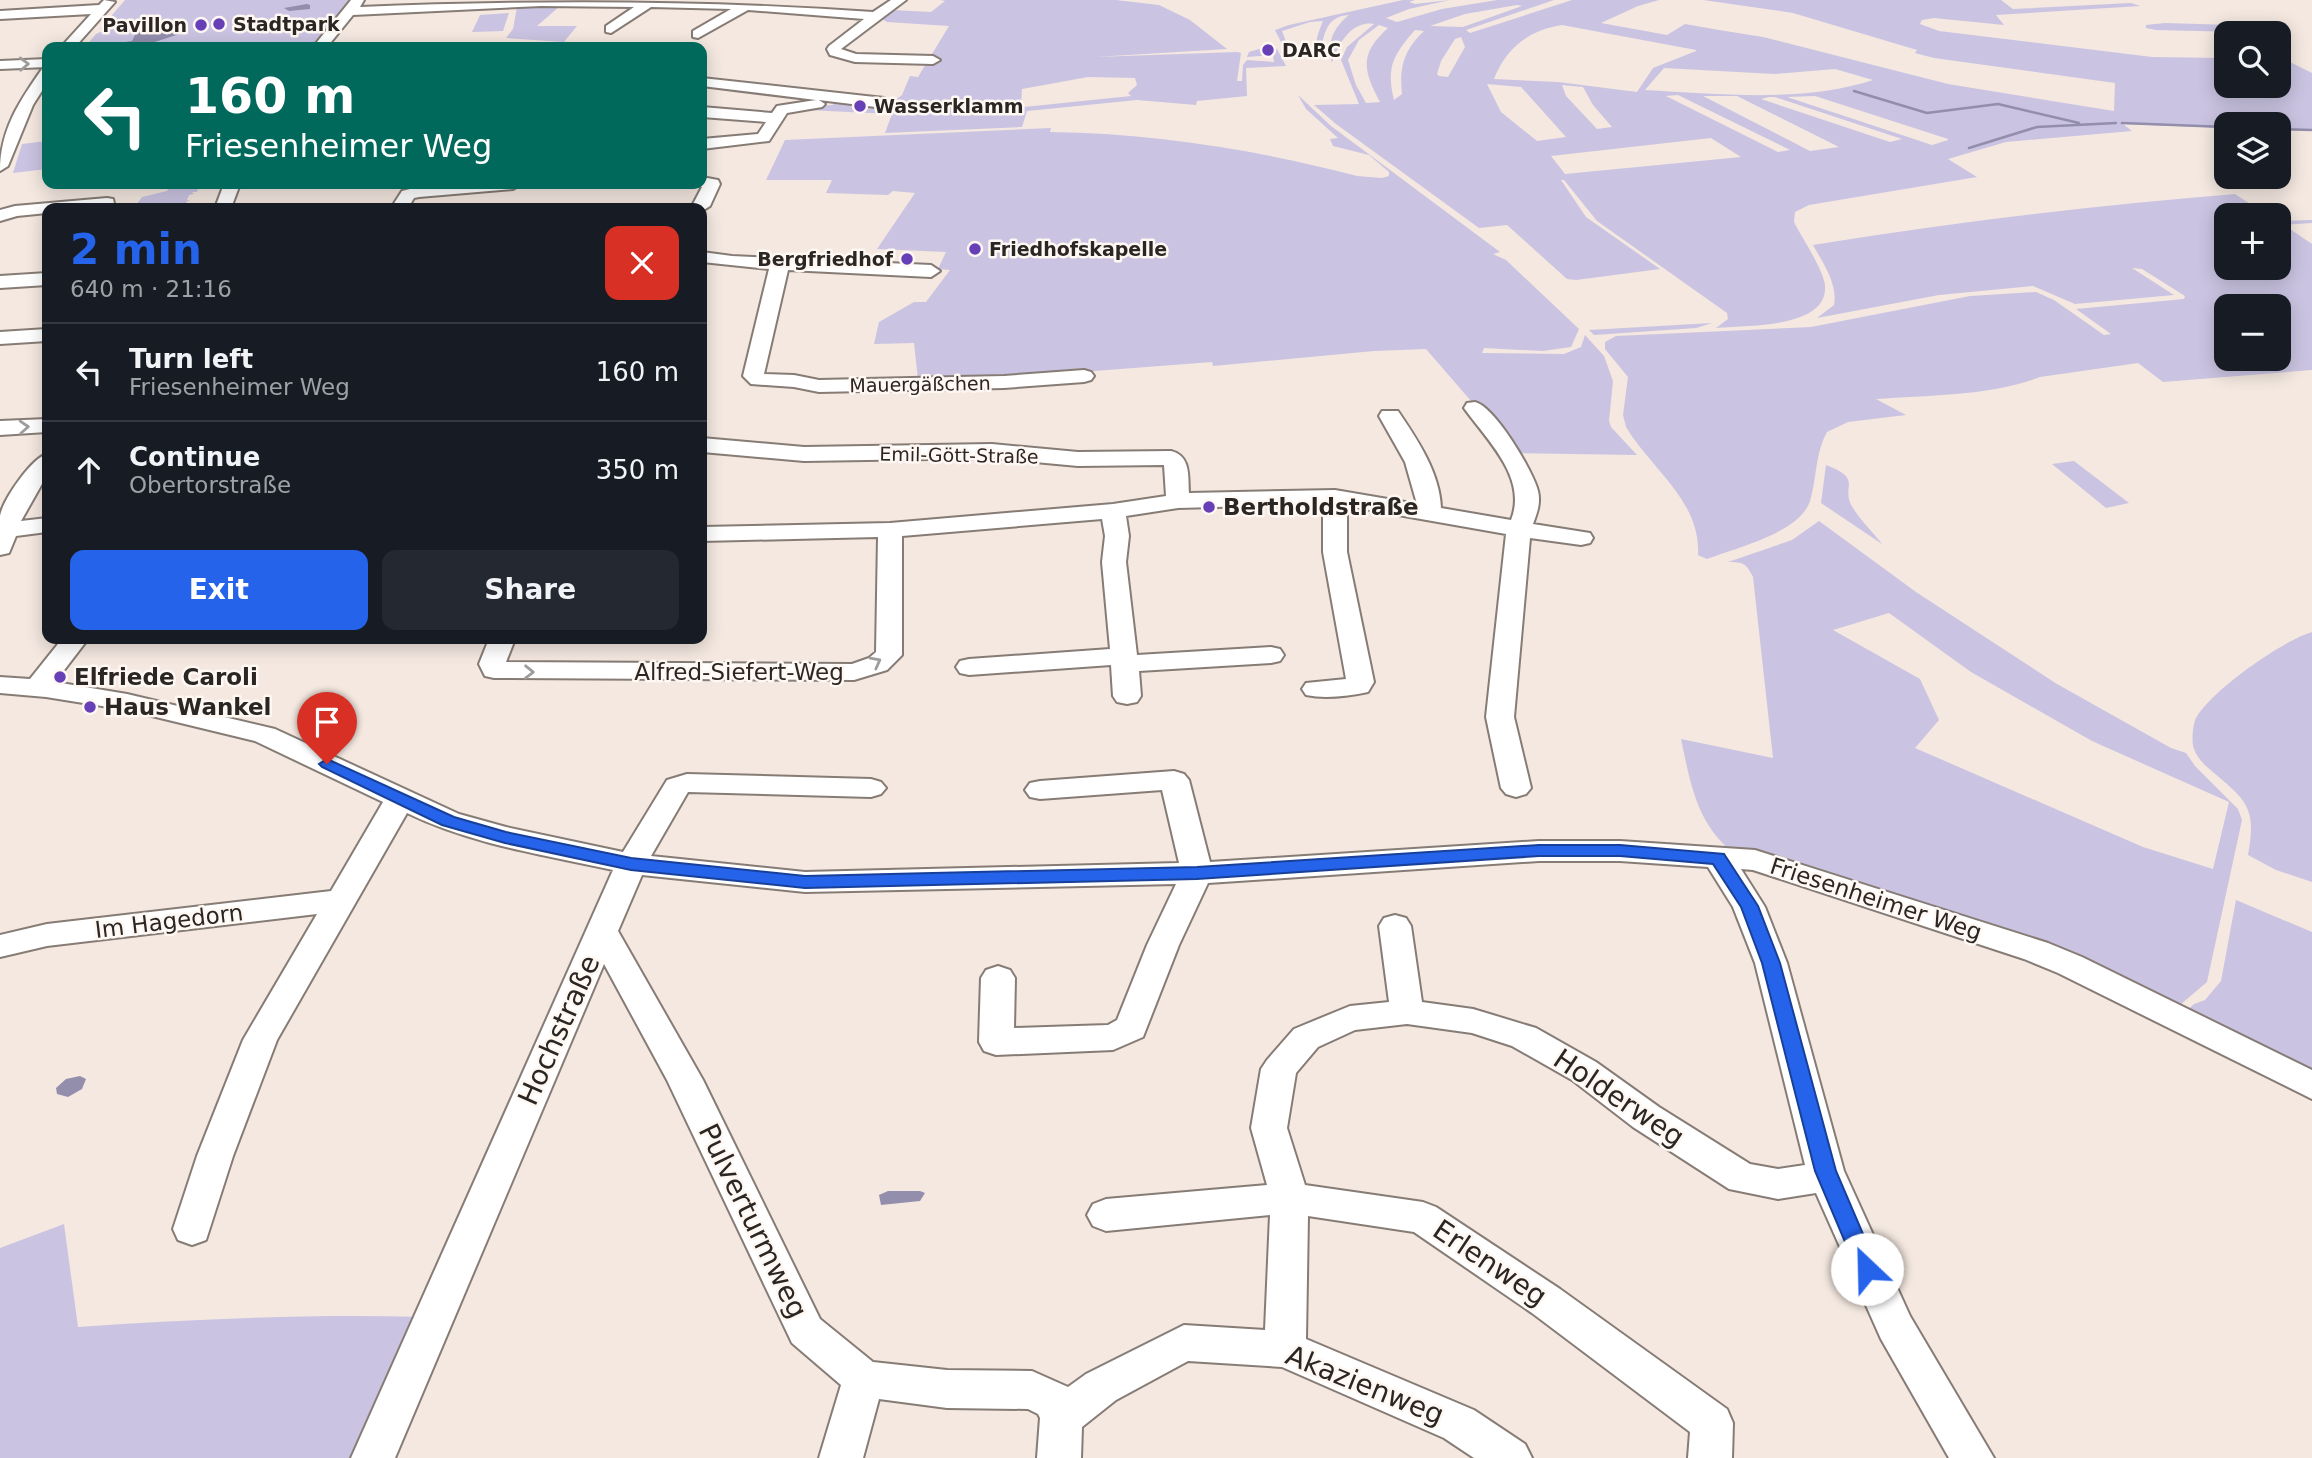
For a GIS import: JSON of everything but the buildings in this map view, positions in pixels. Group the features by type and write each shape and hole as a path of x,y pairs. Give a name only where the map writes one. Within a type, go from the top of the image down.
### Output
{"street":[{"path":"900,0 839,44 835,52 855,58 933,60"},
{"path":"324,42 353,5 544,1 747,5 876,16"},
{"path":"611,29 648,3"},
{"path":"0,15 107,5"},
{"path":"73,42 107,5"},
{"path":"698,34 747,5"},
{"path":"0,65 42,63"},
{"path":"0,166 42,83"},
{"path":"707,83 884,103"},
{"path":"707,144 763,138 782,109 831,102 840,98"},
{"path":"707,112 774,118"},
{"path":"0,118 27,116"},
{"path":"702,203 712,184 707,183"},
{"path":"403,203 408,195 418,192 454,189"},
{"path":"0,216 15,211 42,209"},
{"path":"707,258 732,262 930,271"},
{"name":"Mauergäßchen","path":"780,264 754,370 753,376 758,380 794,381 819,386 1004,382 1084,376"},
{"path":"0,282 42,279"},
{"path":"0,338 42,335"},
{"path":"1475,408 1499,440 1527,490 1528,504 1519,529 1500,717 1516,788"},
{"path":"1391,416 1414,457 1430,503 1429,512"},
{"path":"0,428 42,426"},
{"name":"Emil-Gött-Straße","path":"707,445 804,454 992,451 1078,459 1171,458 1175,461 1178,500"},
{"path":"1,537 22,492 42,466"},
{"path":"707,534 890,530 1113,511 1178,500 1335,497 1581,538"},
{"path":"1316,689 1358,686 1360,682 1335,552 1335,497"},
{"path":"1113,511 1118,536 1114,562 1127,696"},
{"path":"1,537 42,526"},
{"name":"Alfred-Siefert-Weg","path":"500,644 492,664 494,670 854,672 878,664 889,655 890,530"},
{"path":"43,680 71,644"},
{"path":"969,667 1270,655"},
{"name":"Friesenheimer Weg","path":"0,684 43,680 265,735 448,821 495,835 631,864 805,882 1197,873 1539,851 1620,850 1755,860 2036,951 2070,965 2312,1086"},
{"path":"998,978 996,1052 1113,1037 1130,1028 1163,945 1197,873 1174,780 1040,790"},
{"name":"Hochstraße","path":"373,1458 631,864 677,786 687,783 871,788"},
{"path":"192,1229 215,1156 260,1040 400,799"},
{"path":"1718,859 1749,906 1771,963 1825,1171 1895,1327 1972,1458"},
{"name":"Im Hagedorn","path":"0,946 47,935 340,901"},
{"path":"1395,926 1408,1012"},
{"name":"Pulverturmweg","path":"603,933 685,1080 806,1331 864,1379"},
{"name":"Holderweg","path":"1285,1349 1290,1198 1269,1128 1279,1069 1306,1038 1350,1018 1408,1012 1473,1021 1524,1037 1584,1071 1646,1116 1742,1178 1779,1184 1816,1178 1825,1171"},
{"name":"Erlenweg","path":"1106,1215 1290,1198 1423,1218 1546,1301 1711,1441"},
{"name":"Akazienweg","path":"1061,1418 1101,1387 1184,1343 1285,1349 1459,1424 1510,1458"},
{"path":"841,1458 864,1379 947,1389 1032,1390 1054,1401 1061,1418 1059,1458"}],"shaded area":[{"name":"Stadtpark","path":"125,0 354,0 318,42 89,42 96,34 105,30 100,29"},
{"path":"940,0 1116,0 1159,5 1190,20 1227,49 1095,57 1237,52 1241,53 1237,81 1242,81 1243,65 1247,60 1274,62 1273,55 1247,57 1249,52 1269,46 1277,49 1286,66 1246,68 1247,96 1197,101 1196,105 1137,100 1027,111 1022,127 885,133 892,114 785,109 832,105 843,100 881,104 883,110 896,111 897,107 891,103 902,95 910,76 918,77 949,26 887,22 882,19 892,10 931,12 945,1","holes":["1088,77 1135,78 1137,85 1128,93 1131,96 1024,107 1021,105 1022,89"]},
{"path":"1403,0 1415,0 1409,2 1415,4 1450,0 1409,9 1386,18 1397,22 1442,9 1497,0 1554,0 1466,30 1470,33 1572,0 1659,0 1638,6 1601,23 1667,35 1685,24 1763,37 1948,84 2114,111 2115,83 1934,58 1915,53 1917,50 1793,13 1703,0 2001,0 2013,9 2131,3 2140,6 1996,15 2004,25 1934,18 1922,20 1920,24 1939,31 2152,57 2214,58 2214,98 2291,98 2291,62 2312,73 2312,131 2291,130 2291,112 2214,112 2214,128 2123,124 2132,131 2006,142 1948,159 1977,177 1809,205 1795,212 1794,222 1823,278 1823,299 1814,310 1783,322 1716,328 1728,319 1727,313 1597,221 1564,180 1561,180 1586,217 1660,269 1567,279 1507,225 1479,228 1314,105 1359,104 1341,60 1347,47 1374,24 1359,26 1347,35 1332,63 1330,48 1333,36 1349,15 1334,19 1326,30 1320,59 1316,45 1323,21 1310,22 1282,31 1292,58 1289,58 1275,30","holes":["1517,5 1522,6 1463,27 1430,26 1465,14","1379,25 1388,28 1372,46 1367,63 1370,81 1380,102 1366,103 1356,85 1348,60 1359,40","1562,25 1696,51 1653,68 1637,92 1558,82 1494,79 1512,50 1539,31","1415,30 1424,31 1407,52 1401,75 1402,94 1394,100 1391,70 1401,47","1461,37 1465,47 1448,77 1437,74 1441,61 1455,39","1664,68 1774,74 1835,69 1873,80 1818,92 1789,94 1645,90","1487,84 1521,87 1566,137 1537,141 1501,112","1562,85 1583,87 1593,105 1612,127 1597,129 1566,96","1678,95 1790,150 1778,152 1666,96","1703,96 1737,96 1839,147 1810,151","1815,96 1948,139 1932,145 1787,97","1775,97 1902,139 1890,142 1761,99","1711,138 1741,157 1565,174 1551,156"]},
{"path":"560,6 537,26 577,26 564,42 506,38 513,29 517,7"},
{"path":"509,13 503,31 472,32 480,15"},
{"path":"143,24 159,24 161,25 157,30 160,31 187,29 187,32 155,42 125,42 132,41 135,35 148,28 128,29"},
{"path":"2214,24 2214,31 2156,30 2146,28 2146,25"},
{"path":"1298,95 1331,126 1500,252 1493,254 1506,260 1579,329 1571,347 1543,351 1484,348 1482,353 1564,354 1581,347 1585,335 1604,356 1613,381 1609,421 1611,427 1637,455 1516,453 1426,349 1374,351 1213,366 1212,362 1002,378 918,380 914,343 874,344 879,322 914,302 926,302 950,270 938,269 946,252 877,249 915,193 826,193 832,180 766,180 785,140 1051,128 1050,132 1128,136 1205,145 1282,158 1357,176 1389,176 1389,172 1369,155 1333,146 1330,139 1338,138 1306,109"},
{"path":"42,142 42,170 13,173 22,144"},
{"path":"198,189 189,195 187,203 138,203 142,197 167,191"},
{"path":"2235,194 2249,203 2214,203 2214,280 2291,280 2291,230 2312,244 2312,370 2163,382 2138,363 2040,377 1980,391 1876,399 1906,415 1848,422 1827,432 1820,449 1810,501 1794,522 1765,538 1707,559 1698,555 1692,518 1683,502 1626,427 1623,415 1628,377 1605,349 1605,342 1616,336 1811,327 1970,296 2036,292 2054,300 2104,335 2111,334 2076,309 2184,299 2185,296 2142,269 2132,268 2174,295 2075,304 2033,286 1939,295 1817,318 1834,305 1835,297 1829,274 1813,245 2076,209"},
{"path":"2312,220 2312,223 2291,224 2291,221"},
{"path":"1712,323 1696,328 1594,335 1589,330"},
{"path":"2074,461 2129,503 2106,508 2052,464"},
{"path":"1826,465 1838,470 1848,479 1849,500 1853,508 1882,544 1821,503"},
{"path":"1819,521 1916,592 2057,684 2171,748 2186,753 2195,766 2238,809 2242,820 2207,982 2167,1016 2025,944 1730,850 1719,839 1709,826 1696,799 1681,739 1773,758 1753,577 1744,564 1728,562 1792,540","holes":["1889,613 1971,672 2092,741 2229,802 2213,869 2143,847 1915,748 1939,720 1920,679 1833,630"]},
{"path":"2312,632 2312,882 2276,870 2248,855 2251,827 2247,808 2235,792 2200,760 2194,749 2193,738 2196,718 2217,694 2266,656"},
{"path":"2236,900 2312,932 2312,1088 2177,1020 2194,1004 2205,1000 2221,981"},
{"path":"80,1076 86,1079 82,1089 68,1097 57,1094 56,1088 66,1079"},
{"path":"888,1191 925,1193 920,1201 881,1205 879,1195"},
{"path":"64,1224 78,1327 250,1318 423,1317 357,1458 0,1458 0,1248"}],"waterway":[{"path":"289,8 307,7"},
{"path":"1854,91 1927,113 1998,104 2079,123"},
{"path":"1969,148 2037,127 2116,123"},
{"path":"2122,123 2214,127"},
{"path":"2291,129 2312,130"}],"place":[{"name":"Stadtpark","path":"219,24"},
{"name":"Pavillon","path":"201,25"},
{"name":"DARC","path":"1268,50"},
{"name":"Wasserklamm","path":"860,106"},
{"name":"Friedhofskapelle","path":"975,249"},
{"name":"Bergfriedhof","path":"907,259"},
{"name":"Bertholdstraße","path":"1209,507"},
{"name":"Elfriede Caroli","path":"60,677"},
{"name":"Haus Wankel","path":"90,707"}],"route":[{"path":"327,764 448,821 505,837 631,864 805,882 1197,873 1539,851 1620,850 1718,859 1749,906 1771,963 1825,1171 1867,1269"}]}
